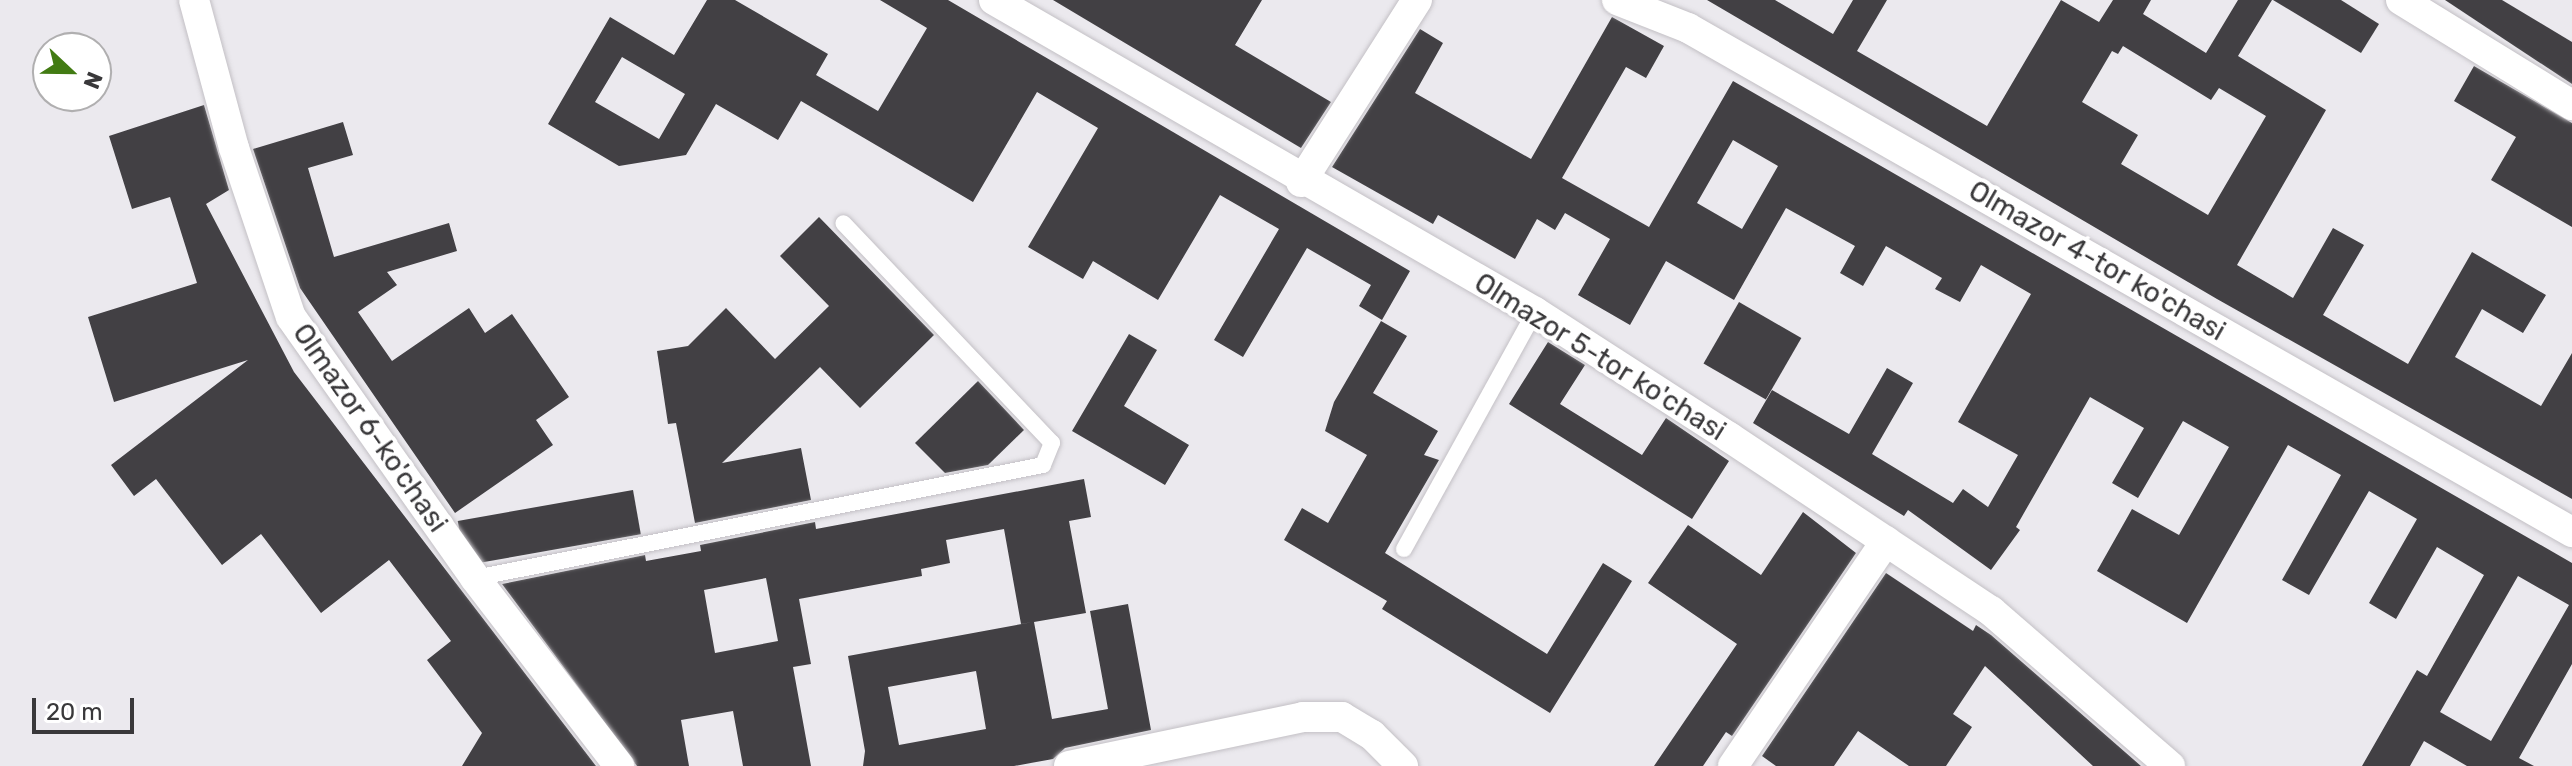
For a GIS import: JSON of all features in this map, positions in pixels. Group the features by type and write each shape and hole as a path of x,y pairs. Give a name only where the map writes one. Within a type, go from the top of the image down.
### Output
{"street":[{"name":"Olmazor 6-ko'chasi","path":"194,0 234,148 291,317 475,578 619,766"},
{"name":"Olmazor 5-tor ko'chasi","path":"994,0 1301,182 1535,312 1991,611 2170,766"},
{"path":"1301,182 1417,0"},
{"name":"Olmazor 4-tor ko'chasi","path":"1617,0 1688,28 2572,532"},
{"path":"2401,0 2572,105"},
{"path":"1733,766 1886,541"},
{"path":"1069,766 1316,717 1342,717 1372,735 1403,766"}],"lane":[{"path":"475,578 1043,465 1052,443 843,223"},
{"path":"1404,549 1535,312"}],"building":[{"path":"707,0 735,0 828,54 816,75 878,111 927,28 880,0 948,0 1410,271 1382,320 1359,306 1371,285 1307,248 1243,357 1214,340 1279,229 1220,195 1158,300 1093,261 1083,279 1028,247 1098,128 1037,92 973,202 801,101 778,140 716,104 686,155 619,166 548,124 610,17 674,55","holes":["622,57 685,94 659,139 595,102"]},
{"path":"1053,0 1262,0 1235,45 1331,102 1301,148"},
{"path":"1707,0 1775,0 1833,34 1853,0 1887,0 1857,51 1987,126 2061,0 2099,22 2113,0 2151,0 2143,14 2206,53 2238,0 2272,0 2238,56 2326,110 2237,265 2293,298 2333,228 2364,245 2323,315 2408,364 2472,252 2546,295 2523,333 2482,309 2455,357 2541,406 2572,353 2572,499 2217,299","holes":["2123,46 2211,100 2219,88 2266,116 2208,215 2121,164 2138,135 2082,102 2112,51 2118,54"]},
{"path":"2273,0 2341,0 2379,24 2361,53"},
{"path":"2445,0 2502,0 2572,42 2572,84"},
{"path":"1612,17 1664,46 1646,78 1626,67 1562,178 1649,227 1733,81 2572,563 2572,664 2519,758 2534,766 2467,766 2424,741 2410,766 2362,766 2417,670 2427,676 2484,575 2437,547 2396,619 2369,603 2417,519 2369,491 2309,595 2282,580 2341,475 2288,445 2187,623 2097,571 2132,509 2179,535 2229,447 2183,421 2138,498 2112,483 2144,428 2090,397 2016,527 2020,530 1991,570 1908,510 1904,516 1753,423 1772,390 1849,434 1887,368 1913,383 1872,454 1953,503 1963,489 1988,507 2018,455 1958,422 2031,294 1981,265 1960,302 1935,289 1942,278 1886,246 1863,286 1840,273 1855,246 1786,208 1734,300 1666,261 1630,325 1578,295 1610,239 1565,213 1555,230 1537,219 1515,259 1438,215 1433,224 1332,167 1420,29 1443,43 1415,93 1531,159","holes":["1733,140 1778,166 1742,229 1697,203","2518,576 2569,605 2491,741 2440,712"]},
{"path":"2474,66 2572,123 2572,227 2491,180 2516,137 2454,101"},
{"path":"204,105 229,190 206,204 294,372 596,766 462,766 482,733 427,660 451,641 389,560 321,613 261,534 222,565 156,479 134,496 111,465 248,360 114,402 88,317 197,283 170,197 132,209 109,136"},
{"path":"343,122 353,155 308,168 334,257 449,223 457,251 387,272 397,285 358,312 392,361 469,308 485,333 512,314 569,397 536,420 553,445 455,513 300,288 253,149"},
{"path":"819,217 934,335 860,408 820,367 722,463 801,448 811,500 695,523 676,423 668,424 657,351 688,346 726,308 775,359 829,306 780,256"},
{"path":"1739,302 1801,338 1766,399 1704,363"},
{"path":"1381,321 1407,336 1373,393 1438,431 1424,455 1439,460 1385,553 1547,654 1603,563 1632,581 1550,713 1382,609 1387,601 1284,540 1302,508 1328,523 1367,455 1325,431 1334,402"},
{"path":"1129,334 1157,350 1124,406 1189,445 1165,485 1072,431"},
{"path":"1548,342 1585,365 1560,404 1642,455 1666,418 1729,461 1692,519 1509,404"},
{"path":"978,381 1024,430 988,465 945,473 915,443"},
{"path":"1084,479 1091,517 1069,521 1086,613 1034,622 1052,719 1108,709 1090,611 1128,604 1151,730 1065,748 1053,759 1014,766 863,766 865,751 848,656 1033,622 1021,624 1004,529 946,540 950,563 921,569 922,576 799,599 811,664 793,667 811,766 743,766 733,711 681,720 689,766 637,766 502,584 645,555 646,561 701,551 700,545 815,522 816,529","holes":["766,578 778,641 715,653 704,590","976,671 986,729 899,745 888,687"]},
{"path":"633,490 641,534 466,565 458,521"},
{"path":"1803,512 1856,553 1732,736 1726,732 1703,766 1654,766 1737,644 1648,583 1688,525 1761,575"},
{"path":"1886,573 1973,631 1976,625 1991,635 2141,766 2093,766 1985,666 1953,714 1972,727 1946,766 1909,766 1858,731 1834,766 1776,766 1762,756"}]}
